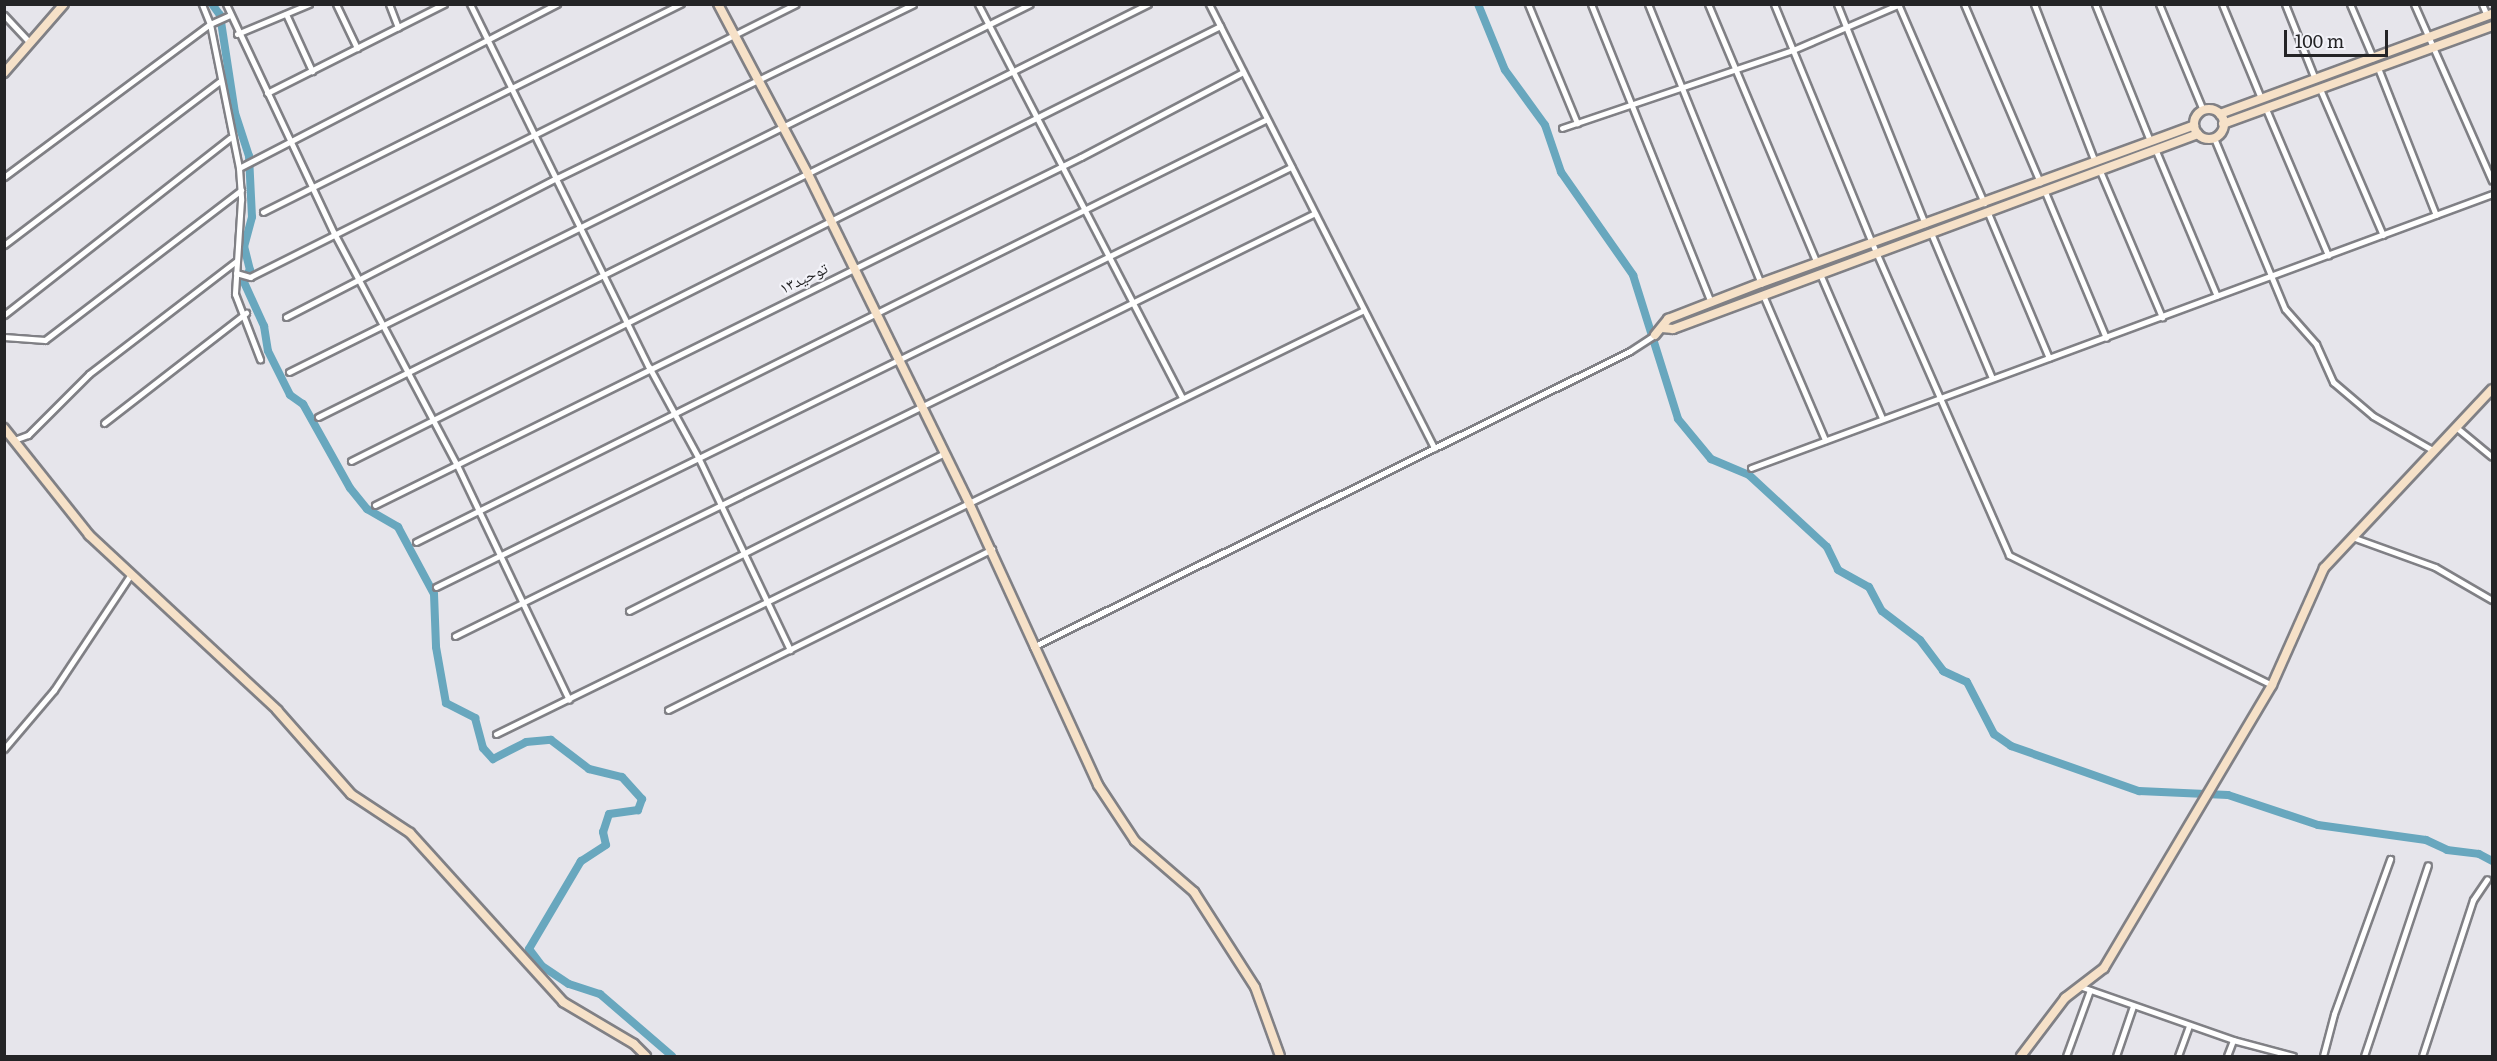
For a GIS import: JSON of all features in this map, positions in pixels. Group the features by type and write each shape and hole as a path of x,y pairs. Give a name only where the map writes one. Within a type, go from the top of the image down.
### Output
{"street":[{"path":"4,73 64,4"},
{"path":"202,4 210,24 230,138 239,168 241,190 236,294 246,314 260,358"},
{"path":"226,4 237,34 314,186 334,233 457,465 569,700"},
{"path":"237,34 309,4"},
{"path":"336,4 357,48"},
{"path":"389,4 398,27"},
{"path":"267,93 444,4"},
{"path":"470,4 532,134 629,322 649,367 699,457 790,650"},
{"path":"239,168 256,156 557,4"},
{"path":"263,212 681,4"},
{"path":"718,4 757,82 808,174 922,405 1019,606 1032,647 1098,785 1135,841 1194,892 1255,987 1280,1056"},
{"path":"236,273 250,277 796,4"},
{"path":"286,317 556,178 913,4"},
{"path":"978,4 1012,74 1062,165 1182,398"},
{"path":"290,372 1030,4"},
{"path":"318,417 603,274 1012,74 1148,4"},
{"path":"1209,4 1434,448"},
{"path":"1528,4 1577,123"},
{"path":"1591,4 1711,303"},
{"path":"1648,4 1761,283"},
{"path":"1708,4 1817,263"},
{"path":"1774,4 1876,253 2009,555 2272,685"},
{"path":"1836,4 1926,224"},
{"path":"1964,4 2040,183"},
{"path":"2034,4 2095,162"},
{"path":"2095,4 2150,141"},
{"path":"2159,4 2203,110"},
{"path":"2222,4 2261,98"},
{"path":"2285,4 2315,79"},
{"path":"2350,4 2373,58"},
{"path":"2414,4 2493,181"},
{"path":"2203,110 2220,114 2490,15 2482,4"},
{"path":"1562,128 1793,50 1899,5 1984,203"},
{"path":"286,14 312,71"},
{"path":"4,15 30,43"},
{"path":"4,177 210,24 230,15"},
{"path":"351,461 1220,26"},
{"path":"2214,138 2223,124 2491,30"},
{"path":"2378,68 2436,215"},
{"name":"توحید۱۳","path":"375,505 649,367 1062,165 1243,72"},
{"path":"4,245 219,82"},
{"path":"2320,89 2383,235"},
{"path":"2266,109 2328,255"},
{"path":"1032,647 1630,351 1655,335 1668,319 2194,125 2203,110"},
{"path":"2220,114 2223,124"},
{"path":"416,542 1267,119"},
{"path":"2194,125 2198,134"},
{"path":"1662,328 1673,329 2198,134 2214,138"},
{"path":"4,315 230,138"},
{"path":"2214,138 2274,276 2285,309 2316,344 2341,391 2373,416 2434,451"},
{"path":"2156,151 2217,296"},
{"path":"436,587 1291,167"},
{"path":"2100,171 2162,317"},
{"path":"4,337 45,340 241,190"},
{"path":"2045,192 2106,338"},
{"path":"1751,468 1939,396 2106,338 2493,194"},
{"path":"455,636 1315,213"},
{"path":"1988,213 2049,358"},
{"path":"1931,233 1992,378"},
{"path":"14,440 28,435 89,374 236,261"},
{"path":"1820,274 1882,418"},
{"path":"1763,295 1825,440"},
{"path":"496,734 1364,310"},
{"path":"104,423 246,314"},
{"path":"2021,1056 2066,998 2086,988 2103,968 2215,786 2272,685 2324,568 2350,536 2493,389"},
{"path":"4,428 89,535 277,710 351,794 410,833 563,1002 634,1044 646,1056"},
{"path":"2457,428 2493,457"},
{"path":"629,611 945,453"},
{"path":"2350,536 2435,567 2493,600"},
{"path":"668,710 992,549"},
{"path":"4,749 54,690 131,574"},
{"path":"2323,1056 2334,1014 2390,859"},
{"path":"2364,1056 2428,865"},
{"path":"2422,1056 2473,900 2487,879"},
{"path":"2086,988 2233,1040 2293,1056"},
{"path":"2066,1056 2086,988"},
{"path":"2115,1056 2133,1006"},
{"path":"2178,1056 2189,1025"},
{"path":"2227,1056 2233,1040"}],"waterway":[{"path":"212,4 220,15 235,113 249,156 252,217 244,246 250,270 243,280 264,326 268,351 290,395 303,404 350,488 367,509 398,527 434,594 436,647 446,703 475,718 483,748 493,759 526,742 551,740 589,769 622,777 642,799 638,810 609,814 603,832 606,845 581,861 529,949 542,966 569,984 600,994 672,1056"},
{"path":"1478,4 1505,70 1545,125 1561,172 1633,275 1678,419 1711,459 1749,475 1827,547 1838,570 1869,587 1882,611 1920,640 1943,671 1967,682 1994,734 2011,746 2139,791 2228,795 2318,825 2426,840 2447,850 2479,854 2492,861"}]}
